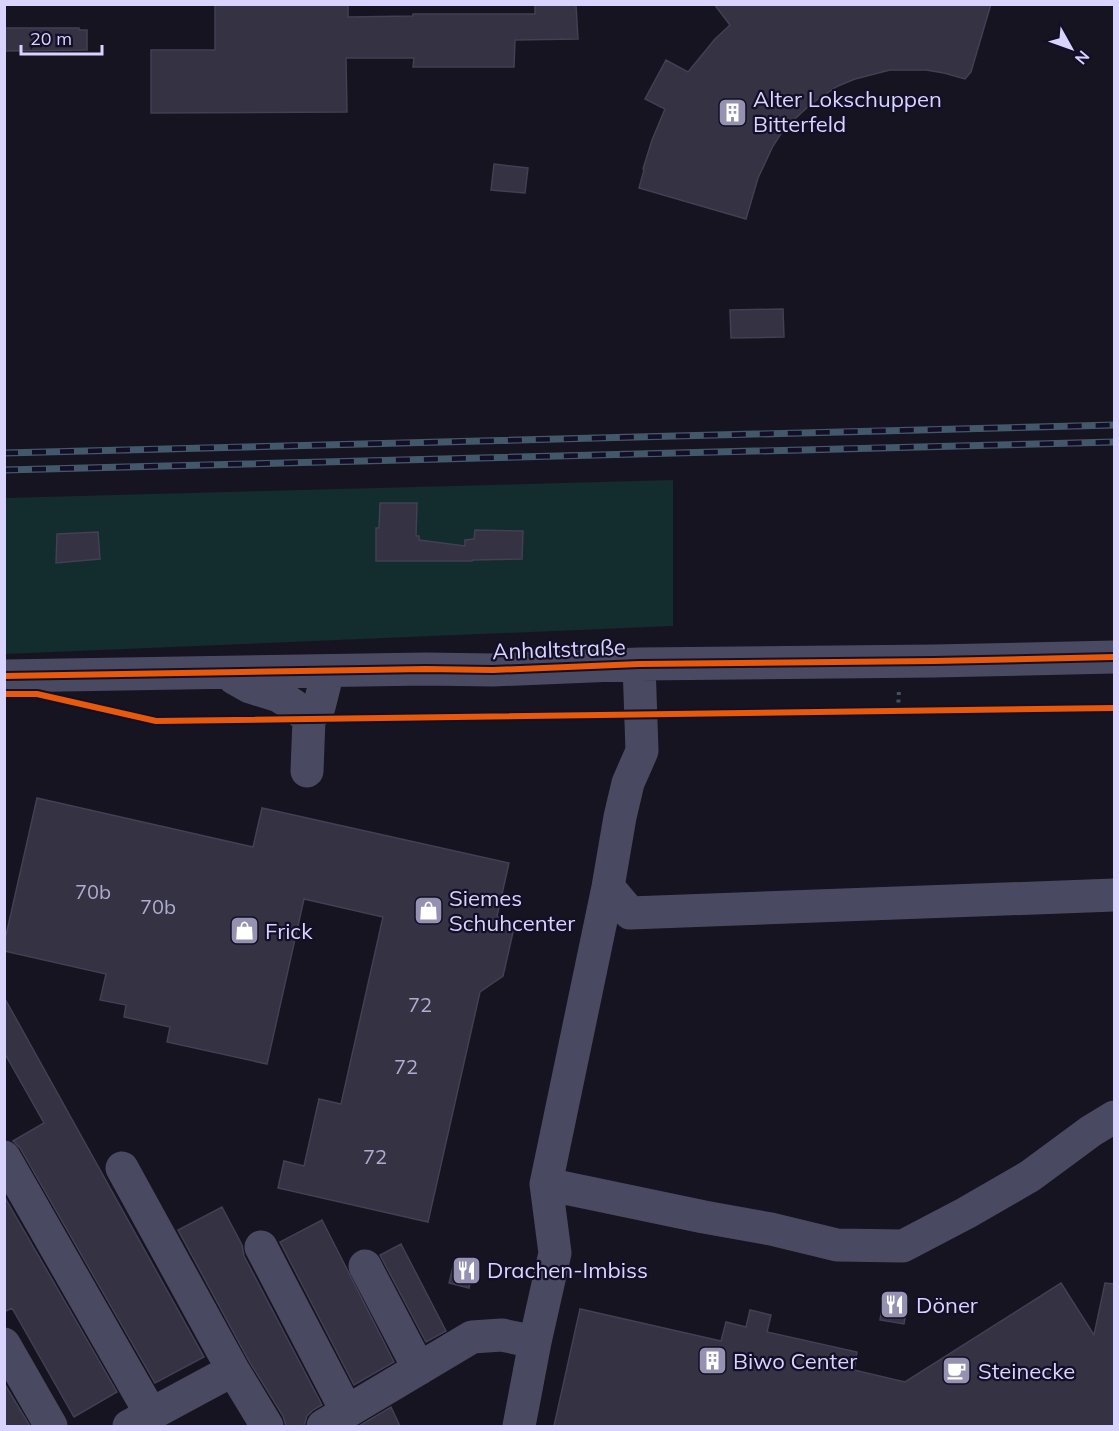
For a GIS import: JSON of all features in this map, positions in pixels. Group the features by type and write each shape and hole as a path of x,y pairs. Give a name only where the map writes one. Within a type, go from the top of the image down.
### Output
{"street":[{"name":"Anhaltstraße","path":"4,676 493,670 639,664 1114,657"},
{"path":"519,1426 555,1253 546,1184 608,887 620,817 628,783 642,751 639,664"},
{"path":"307,771 309,719 319,707 328,671"},
{"path":"222,672 250,687 279,696 309,719"},
{"path":"608,887 630,913 1114,895"},
{"path":"546,1184 771,1229 837,1245 903,1246 1030,1176 1114,1117"},
{"path":"4,1157 140,1420 233,1370"},
{"path":"122,1168 233,1370 267,1426"},
{"path":"261,1247 330,1423 472,1337 502,1335 535,1342"},
{"path":"365,1266 419,1369"},
{"path":"4,1344 51,1426"}],"green space":[{"path":"673,480 673,626 5,654 4,498"}],"building":[{"path":"215,4 348,4 348,17 413,16 413,14 535,14 535,5 576,5 578,39 515,40 514,67 413,67 414,58 346,58 347,112 151,113 151,50 215,50"},
{"name":"Alter Lokschuppen Bitterfeld","path":"714,4 991,4 971,72 965,79 926,70 890,70 838,86 811,104 784,129 773,146 758,178 746,219 639,188 652,140 665,109 645,99 666,60 688,72 715,39 730,25"},
{"path":"4,28 79,28 79,30 87,30 87,50 4,51"},
{"path":"494,164 528,168 525,193 491,190"},
{"path":"783,309 784,337 731,338 730,310"},
{"path":"380,503 417,503 416,536 419,536 419,540 465,546 465,540 474,539 475,530 523,531 522,559 376,561 376,528 379,528"},
{"path":"98,532 100,559 56,563 57,534"},
{"path":"37,798 253,847 262,808 509,863 497,916 514,928 503,976 480,992 428,1222 278,1188 284,1161 304,1166 319,1099 341,1104 383,917 304,899 267,1064 167,1042 170,1027 124,1017 126,1005 100,1000 106,974 4,951"},
{"path":"4,997 204,1357 155,1383 20,1148 13,1141 44,1123 4,1052"},
{"path":"4,1196 117,1392 74,1417 12,1308 4,1312"},
{"path":"222,1207 242,1245 244,1256 322,1405 307,1416 304,1426 286,1426 283,1416 249,1361 178,1230"},
{"path":"322,1220 394,1362 354,1385 280,1242"},
{"path":"401,1244 446,1331 426,1342 380,1255"},
{"name":"Drachen-Imbiss","path":"455,1259 475,1264 469,1288 449,1283"},
{"name":"Biwo Center","path":"1061,1283 1094,1335 1105,1283 1114,1284 1114,1426 554,1426 580,1309 721,1341 726,1322 746,1327 750,1310 771,1315 767,1332 857,1352 854,1370 905,1382"},
{"name":"Döner","path":"884,1296 908,1300 904,1324 880,1320"},
{"path":"4,1383 30,1426 4,1426"},
{"path":"391,1407 400,1426 359,1426"}],"railway":[{"path":"4,453 1114,425"},
{"path":"4,470 1114,442"}],"cycle path":[{"path":"4,676 426,669 493,670 639,664 1114,657"},
{"path":"4,694 37,694 156,721 1114,708"}],"place":[{"name":"Alter Lokschuppen Bitterfeld","path":"732,112"},
{"name":"Siemes Schuhcenter","path":"428,911"},
{"name":"Frick","path":"244,931"},
{"name":"Drachen-Imbiss","path":"466,1270"},
{"name":"Döner","path":"895,1305"},
{"name":"Biwo Center","path":"712,1361"},
{"name":"Steinecke","path":"957,1371"}]}
